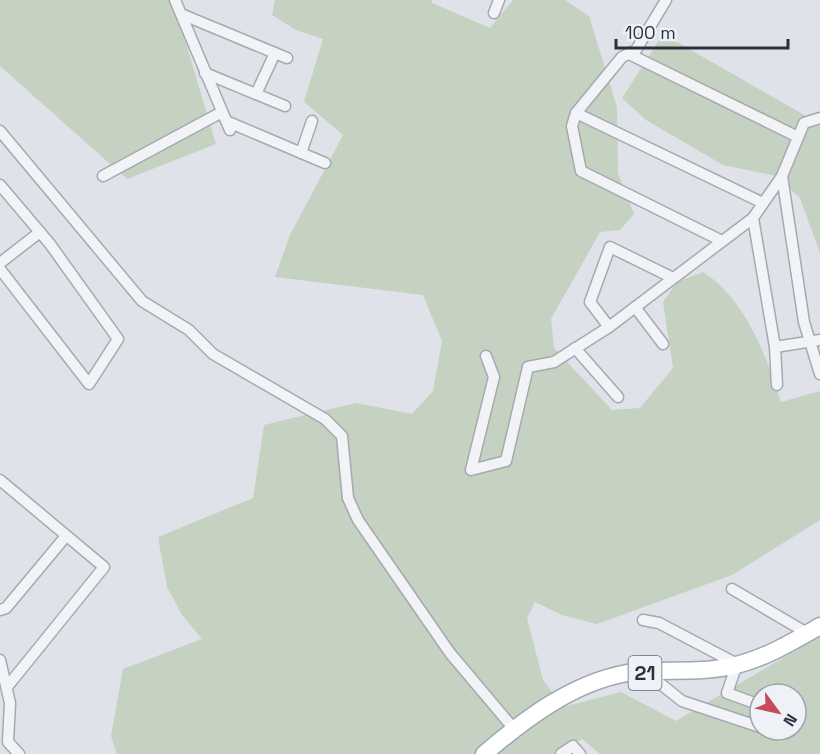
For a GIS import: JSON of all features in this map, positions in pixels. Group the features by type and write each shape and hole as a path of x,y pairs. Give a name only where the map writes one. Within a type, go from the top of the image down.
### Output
{"main road":[{"name":"21","path":"484,754 514,729 578,688 627,673 737,664 771,653 814,629"}],"street":[{"path":"175,0 226,121 325,163"},
{"path":"494,13 499,0"},
{"path":"662,1 636,50 622,57 576,113 572,126 581,171 722,241"},
{"path":"181,14 287,58"},
{"path":"256,94 275,53"},
{"path":"629,54 798,137"},
{"path":"206,73 285,106"},
{"path":"576,113 763,203"},
{"path":"486,356 494,377 471,470 506,461 528,367 554,362 609,327 753,218 782,176 804,123 820,118"},
{"path":"103,176 226,121"},
{"path":"301,153 312,121"},
{"path":"0,130 142,301 189,330 213,354 325,419 342,436 348,498 357,520 450,654 514,729"},
{"path":"782,176 804,322 816,341 820,374"},
{"path":"0,185 40,232 118,339 90,384 0,269"},
{"path":"753,218 775,347 777,385"},
{"path":"0,263 40,232"},
{"path":"609,327 590,302 610,247 673,278"},
{"path":"634,307 663,344"},
{"path":"775,347 816,341"},
{"path":"575,348 618,397"},
{"path":"0,480 104,567 7,687"},
{"path":"0,610 6,608 66,536"},
{"path":"732,589 814,629"},
{"path":"642,620 659,623 737,664 727,693 748,701"},
{"path":"0,660 10,703 8,742 19,754"},
{"path":"647,673 682,701 748,722"},
{"path":"562,754 573,746 580,754"}],"green space":[{"path":"0,0 173,0 216,144 127,179 0,66"},
{"path":"275,0 432,0 432,3 490,28 513,0 565,0 589,16 617,107 618,173 634,214 620,230 600,232 551,319 554,348 612,410 640,408 673,368 663,302 677,282 703,272 718,284 743,313 769,366 781,402 820,391 820,520 732,575 597,624 562,615 535,602 527,618 543,680 563,707 621,692 676,721 820,636 820,754 600,754 582,739 554,754 117,754 111,736 123,669 202,639 182,615 167,587 158,537 253,498 264,425 356,403 412,414 433,391 442,341 423,295 275,277 290,235 343,135 304,102 323,39 296,30 272,15"},
{"path":"663,34 820,124 820,253 800,198 776,176 723,165 646,120 622,98"}]}
